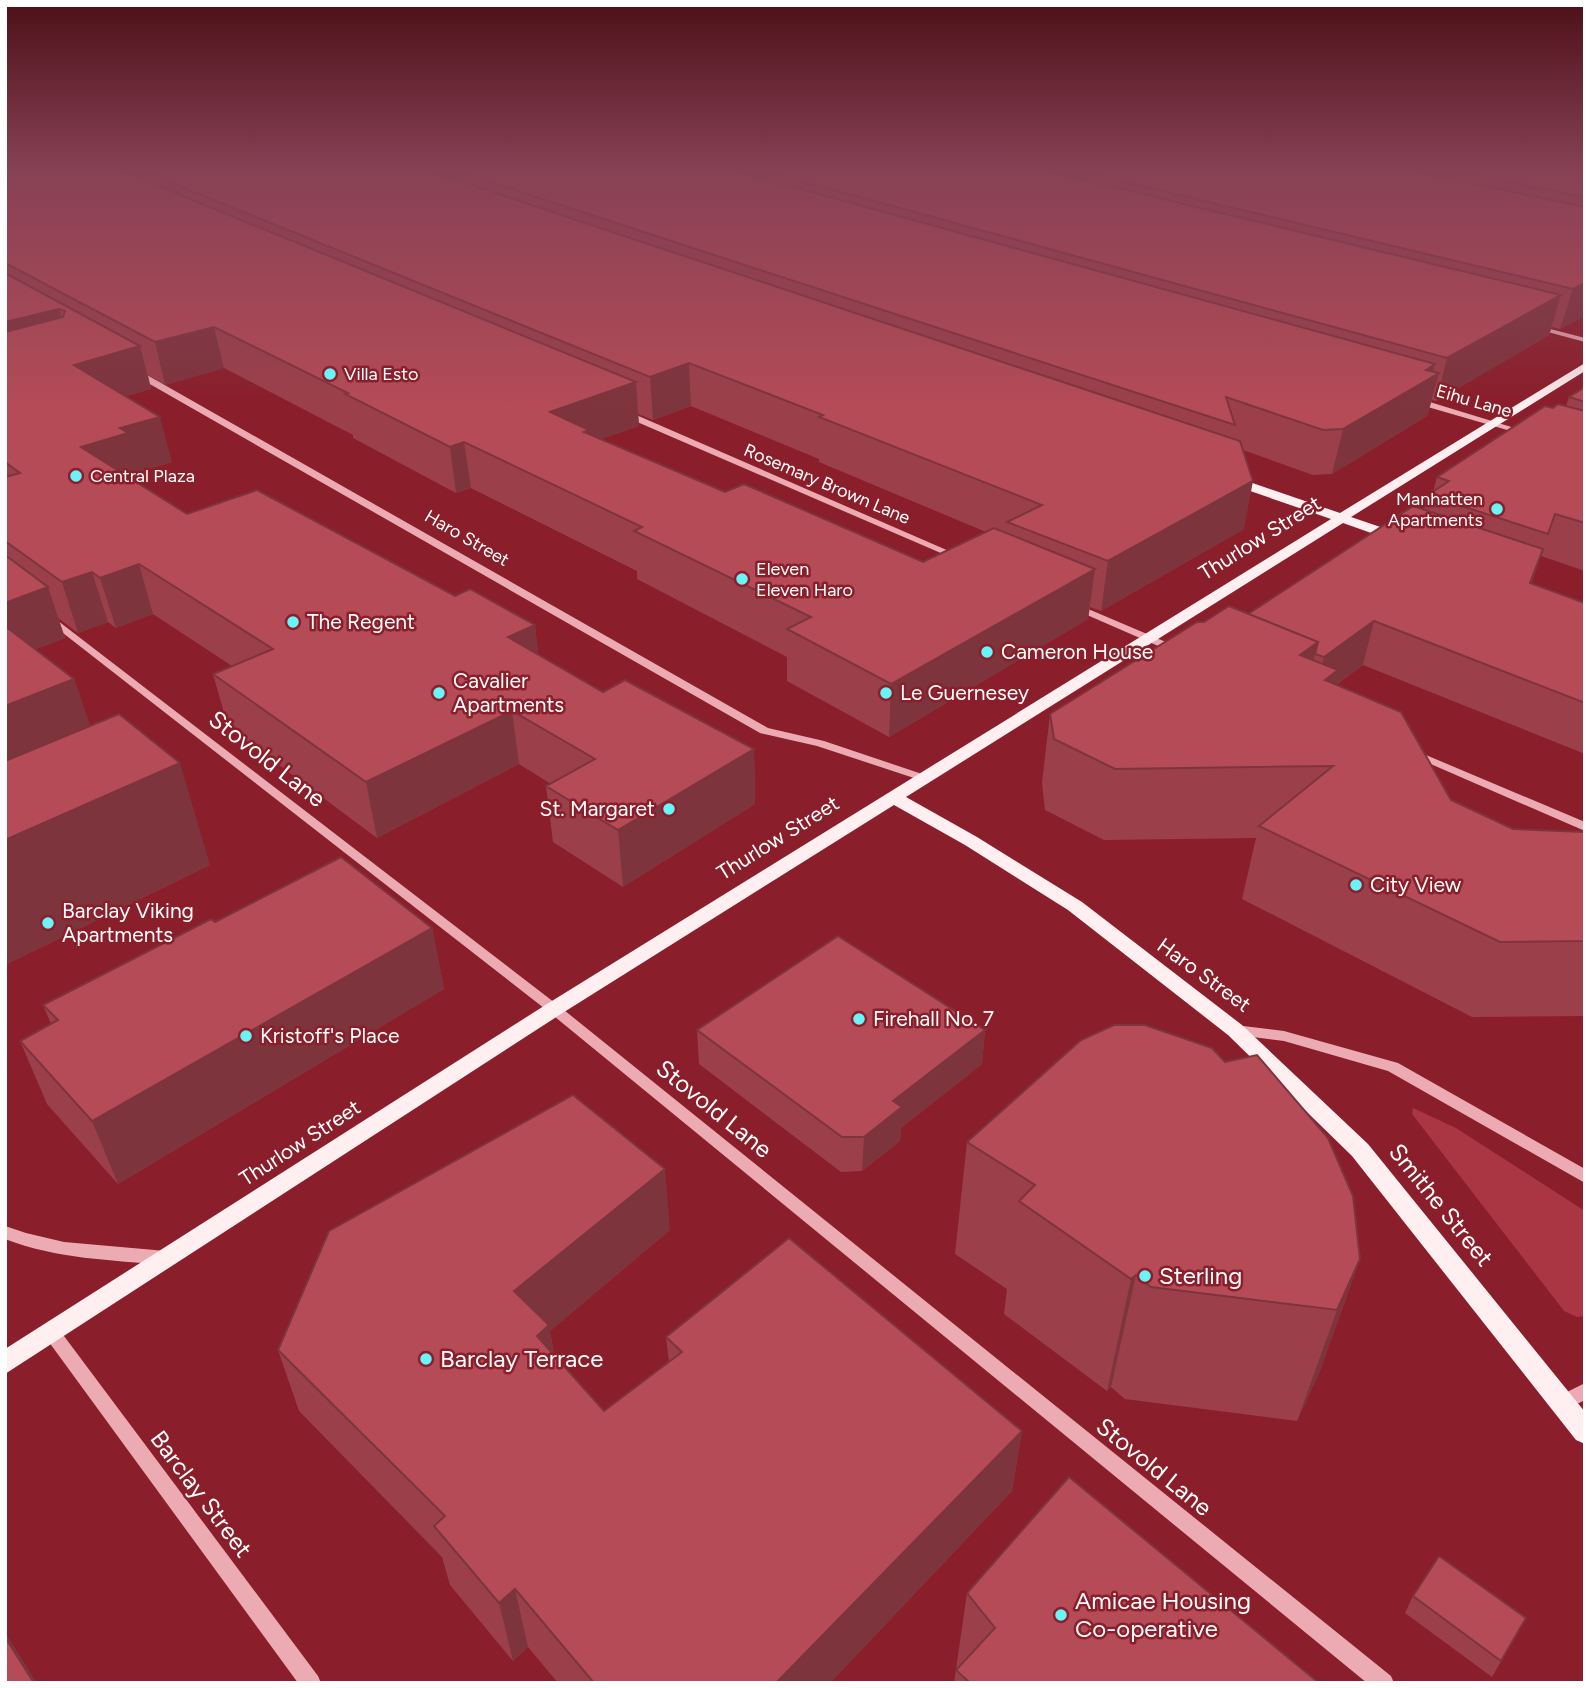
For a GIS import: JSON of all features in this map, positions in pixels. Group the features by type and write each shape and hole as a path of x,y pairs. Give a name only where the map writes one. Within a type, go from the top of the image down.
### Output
{"main road":[{"name":"Thurlow Street","path":"5,1363 554,1009 1150,639 1491,422 1585,366"},
{"path":"1218,475 1414,543"},
{"name":"Haro Street","path":"894,797 1075,906 1235,1030"},
{"name":"Smithe Street","path":"1235,1030 1360,1150 1574,1397 1585,1432"}],"street":[{"path":"1531,326 1585,340"},
{"name":"Haro Street","path":"132,370 764,731 820,743 924,778"},
{"name":"Eihu Lane","path":"1414,400 1538,437"},
{"name":"Rosemary Brown Lane","path":"611,407 971,563"},
{"path":"1058,600 1185,653"},
{"path":"1398,745 1585,827"},
{"name":"Haro Street","path":"1235,1030 1284,1036 1393,1067 1585,1177"},
{"path":"5,1232 26,1241 84,1251 170,1258"},
{"name":"Barclay Street","path":"52,1334 311,1683"}],"lane":[{"name":"Stovold Lane","path":"38,609 554,1009 1384,1683"}],"shaded area":[{"path":"1413,1108 1456,1128 1585,1211 1585,1316 1577,1317 1564,1311 1412,1114"}],"building":[{"path":"5,248 309,248 636,382 550,412 589,430 584,432 725,492 744,484 923,562 994,528 1095,569 891,684 787,629 811,617 634,531 642,527 464,442 450,447 214,327 155,342 5,263"},
{"path":"332,248 660,248 1240,441 1253,481 1108,561 1007,522 1042,505 819,417 823,415 689,363 650,377"},
{"path":"692,248 1014,248 1435,364 1426,370 1439,373 1343,429 1323,430 1226,397 1235,425"},
{"path":"1045,248 1365,248 1561,295 1447,358"},
{"path":"1401,248 1585,248 1585,283 1573,289"},
{"path":"5,273 140,346 74,365 160,417 120,428 128,433 81,447 187,514 257,490 455,596 470,589 535,625 508,637 603,692 625,680 754,749 618,830 546,786 595,759 512,711 366,782 213,674 273,649 139,564 100,578 92,572 62,582 5,541 5,477 20,473 5,462 5,332 63,317 65,311 59,309 5,322"},
{"path":"1585,387 1585,402 1569,397"},
{"path":"1558,404 1585,411 1585,523 1555,514 1548,534 1428,495 1449,481 1437,477 1545,406 1553,408"},
{"path":"1413,506 1543,549 1530,583 1585,603 1585,703 1374,621 1324,657 1315,654 1318,642 1248,614"},
{"path":"5,555 48,587 5,603"},
{"path":"1229,606 1318,642 1300,655 1338,670 1325,680 1401,712 1451,800 1513,829 1585,832 1585,941 1500,942 1259,826 1333,766 1115,769 1054,739 1050,714 1197,622 1204,622"},
{"path":"5,626 74,679 5,706"},
{"path":"119,714 180,763 5,840 5,761"},
{"path":"341,857 432,928 92,1121 20,1041 58,1020 43,1005 211,919 215,922"},
{"path":"838,936 985,1030 893,1101 902,1107 864,1137 842,1137 697,1030"},
{"path":"1114,1025 1145,1025 1212,1048 1225,1062 1257,1055 1328,1138 1353,1196 1360,1259 1337,1310 1151,1287 1136,1275 1131,1279 1019,1201 1035,1185 967,1142 1081,1040"},
{"path":"573,1095 665,1169 514,1291 549,1325 537,1336 604,1411 682,1352 666,1337 789,1238 1022,1431 776,1683 594,1683 515,1589 499,1603 434,1526 445,1516 278,1350 329,1231"},
{"path":"1069,1477 1319,1683 970,1683 956,1670 995,1628 967,1593"},
{"path":"1439,1556 1526,1618 1501,1661 1413,1596"},
{"path":"5,1637 34,1683 5,1683"}],"place":[{"name":"Villa Esto","path":"330,374"},
{"name":"Central Plaza","path":"76,476"},
{"name":"Manhatten Apartments","path":"1497,509"},
{"name":"Eleven Eleven Haro","path":"742,579"},
{"name":"The Regent","path":"293,622"},
{"name":"Cameron House","path":"987,652"},
{"name":"Cavalier Apartments","path":"439,693"},
{"name":"Le Guernesey","path":"886,693"},
{"name":"St. Margaret","path":"669,809"},
{"name":"City View","path":"1356,885"},
{"name":"Barclay Viking Apartments","path":"48,923"},
{"name":"Firehall No. 7","path":"859,1019"},
{"name":"Kristoff's Place","path":"246,1036"},
{"name":"Sterling","path":"1145,1276"},
{"name":"Barclay Terrace","path":"426,1359"},
{"name":"Amicae Housing Co-operative","path":"1061,1615"}]}
